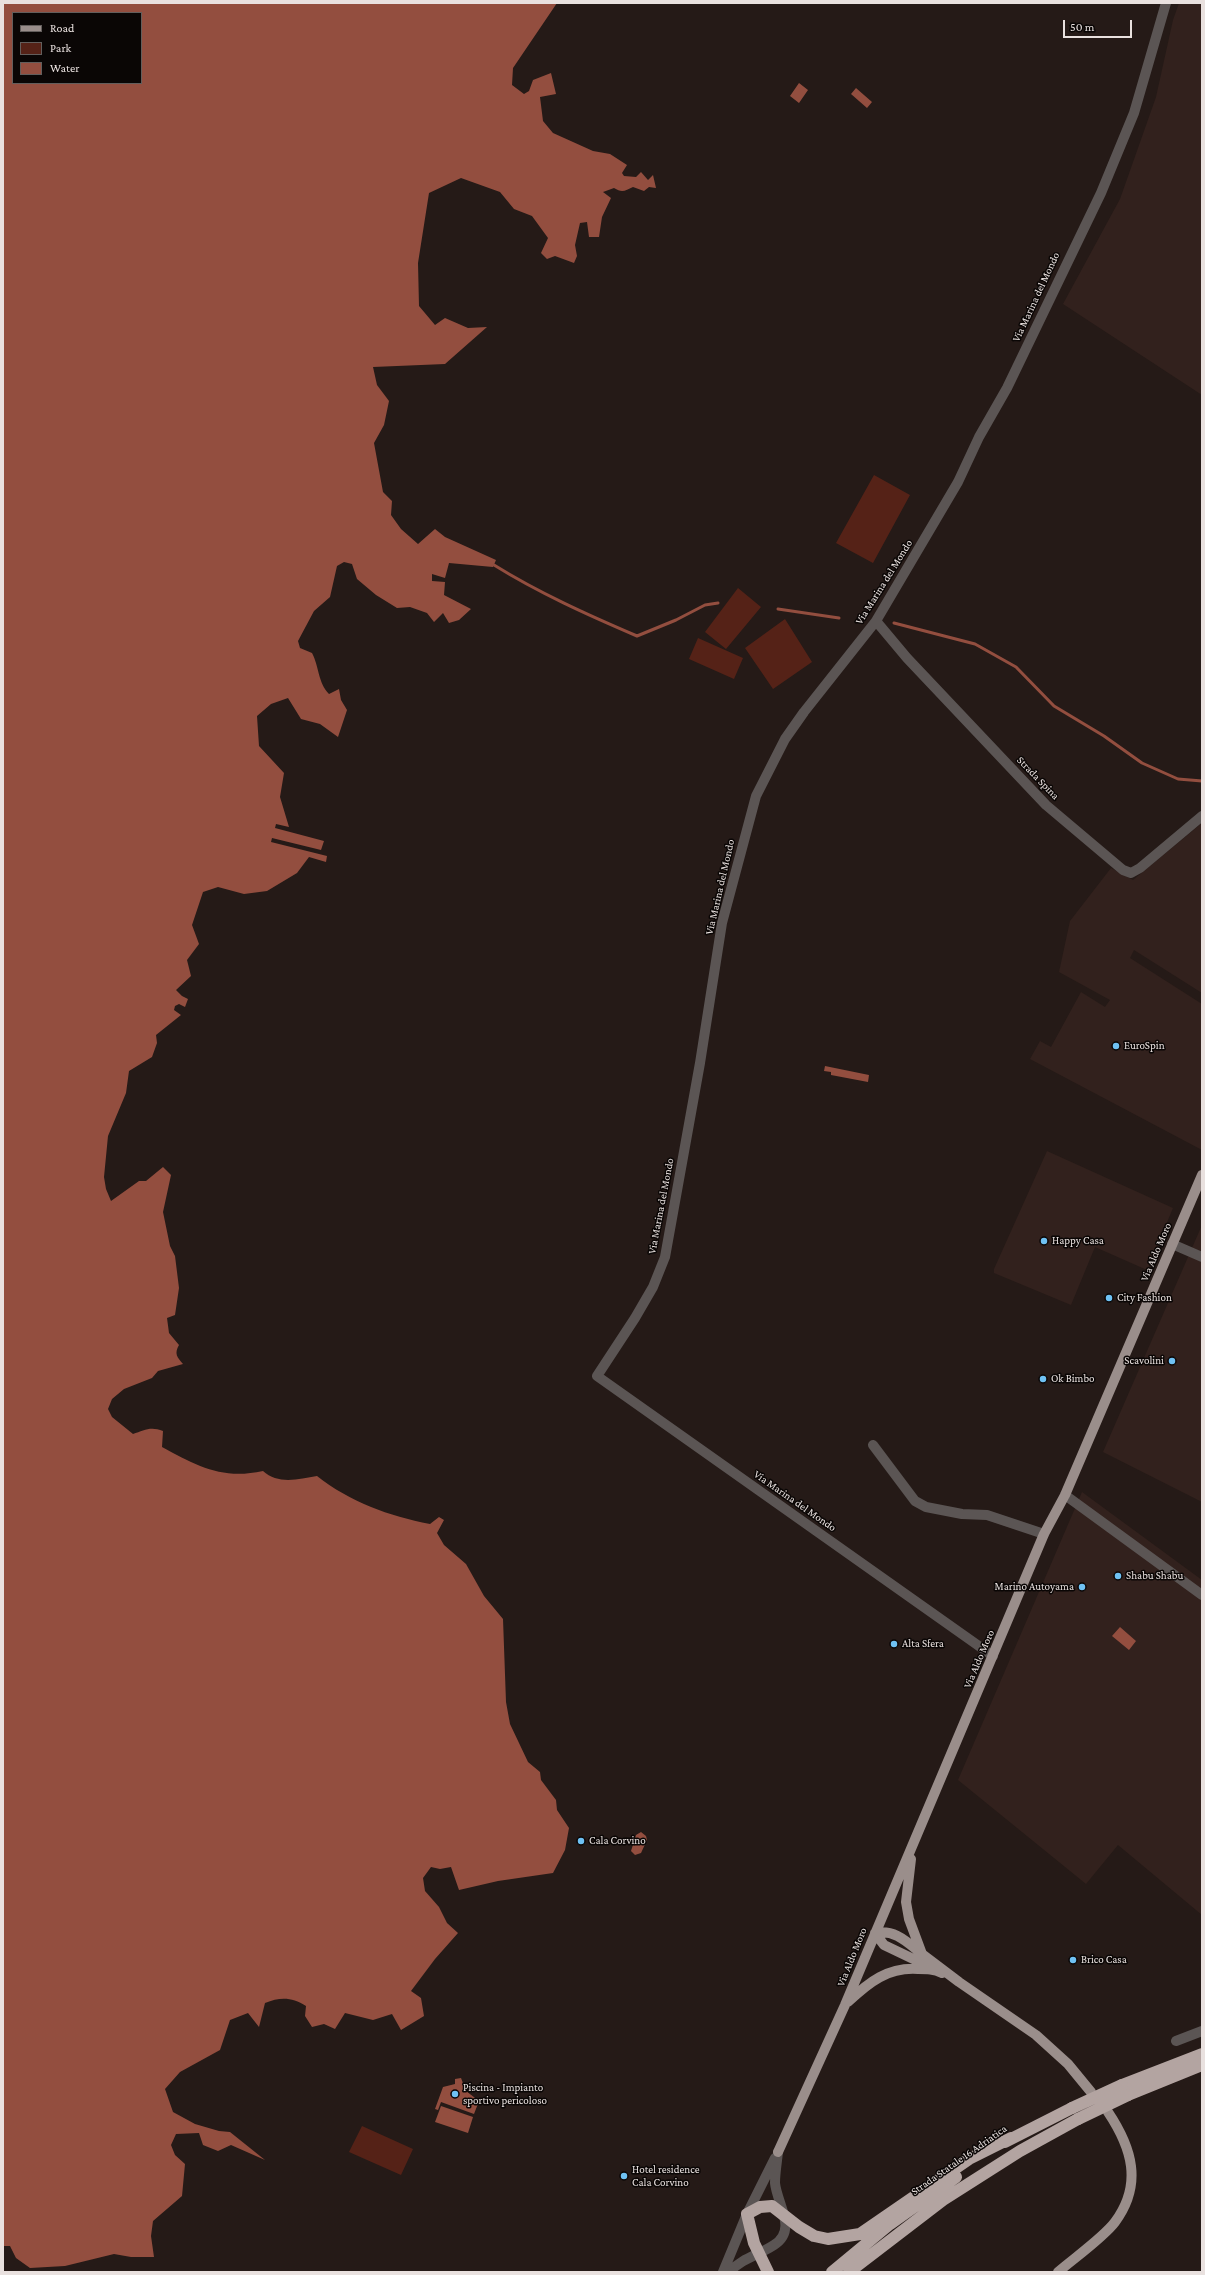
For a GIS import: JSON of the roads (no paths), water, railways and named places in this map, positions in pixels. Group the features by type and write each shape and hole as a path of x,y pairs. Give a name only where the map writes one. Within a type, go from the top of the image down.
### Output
{"highway":[{"name":"Strada Statale 16 Adriatica","path":"832,2272 890,2224 1012,2138 1122,2085 1202,2054"},
{"path":"849,2272 912,2222 999,2164 1078,2119 1128,2095 1202,2065"},
{"path":"768,2272 754,2243 747,2214 760,2207 772,2206 799,2227 814,2236 828,2239 860,2234 969,2159 1012,2138"},
{"path":"862,2272 906,2236 991,2175 999,2164"}],"main road":[{"name":"Via Aldo Moro","path":"778,2152 845,2005 874,1933 914,1843 1044,1534 1065,1494 1202,1175"},
{"path":"914,1843 907,1884 906,1902 909,1919 922,1954"},
{"path":"959,1982 884,1945 874,1933 885,1931 896,1934 959,1982 1036,2035 1068,2064 1091,2092"},
{"path":"845,2005 867,1984 886,1973 908,1968 934,1969"},
{"path":"1058,2272 1115,2223 1125,2204 1132,2183 1132,2168 1129,2151 1120,2130 1108,2112"}],"street":[{"name":"Via Marina del Mondo","path":"993,1656 597,1376 635,1318 653,1287 665,1257 722,923 756,796 785,739 804,712 876,621 958,482 979,437 1007,388 1101,193 1134,113 1166,3"},
{"name":"Strada Spina","path":"876,621 907,658 1046,805 1123,870 1132,873 1140,868 1202,816"},
{"path":"1172,1244 1202,1257"},
{"path":"873,1445 915,1501 926,1507 962,1514 987,1515 1044,1534"},
{"path":"1065,1494 1202,1595"},
{"path":"1176,2041 1202,2031"},
{"path":"723,2272 747,2214 778,2152"},
{"path":"729,2272 747,2257 774,2245 780,2240 784,2232 785,2215 778,2199 775,2183 778,2152"}],"water":[{"path":"3,3 557,3 513,68 512,85 524,94 529,91 533,80 551,73 556,94 540,97 543,121 553,133 593,151 610,154 627,165 622,173 624,176 636,177 641,172 648,180 653,175 656,188 649,187 644,191 633,187 628,190 619,191 614,188 603,192 611,198 602,217 599,237 589,237 587,222 580,223 575,245 577,256 574,263 555,256 547,259 541,253 548,238 532,216 514,209 500,192 461,178 429,193 418,263 419,306 435,325 445,318 468,328 487,327 445,364 373,367 377,385 389,401 384,425 374,443 383,492 392,501 391,515 401,529 418,544 435,529 445,537 496,560 493,567 449,563 445,578 432,574 432,581 445,582 444,595 471,609 459,620 449,623 443,613 434,622 427,613 410,607 397,608 376,595 357,579 352,564 344,562 337,566 330,597 314,611 298,641 300,648 312,653 325,690 329,694 339,689 341,700 347,710 338,737 320,724 301,719 288,698 271,704 257,716 259,746 284,773 280,797 289,827 276,824 275,828 324,841 321,850 272,838 271,842 327,856 326,862 309,857 297,873 267,891 244,894 218,887 203,892 192,925 199,944 187,960 191,976 176,990 188,999 185,1007 179,1004 175,1006 174,1010 181,1015 156,1035 157,1043 152,1057 129,1071 126,1093 108,1136 104,1177 106,1189 111,1201 139,1181 146,1181 163,1167 171,1175 163,1212 170,1246 175,1256 179,1288 175,1315 167,1318 169,1333 179,1345 177,1355 183,1364 158,1371 152,1378 124,1389 112,1399 108,1409 112,1417 133,1434 151,1429 163,1431 162,1447 210,1470 235,1474 263,1471 282,1480 317,1476 356,1501 370,1507 400,1517 430,1524 439,1517 444,1520 437,1533 444,1545 466,1564 484,1596 503,1619 506,1702 510,1724 528,1762 540,1772 541,1780 556,1800 557,1810 569,1828 565,1850 553,1873 498,1881 459,1890 451,1867 440,1869 431,1867 423,1878 425,1891 439,1907 447,1923 458,1933 435,1959 411,1991 421,1998 424,2016 401,2030 392,2014 373,2020 345,2013 335,2029 324,2024 312,2027 305,2016 306,2006 296,2001 286,1999 265,2003 259,2027 248,2013 230,2020 220,2050 180,2072 165,2089 173,2112 195,2124 219,2131 230,2132 265,2160 231,2145 218,2151 203,2145 199,2133 176,2134 171,2145 175,2155 185,2164 182,2196 153,2221 151,2236 154,2257 131,2257 114,2254 65,2266 30,2268 16,2258 10,2246 3,2246"},
{"path":"799,83 808,90 799,103 790,96"},
{"path":"856,88 872,102 867,108 851,94"},
{"path":"825,1066 869,1075 868,1082 831,1075 831,1072 824,1071"},
{"path":"1120,1627 1136,1641 1129,1650 1112,1636"},
{"path":"641,1832 646,1836 647,1840 641,1853 635,1855 631,1851 636,1835"},
{"name":"Piscina - Impianto sportivo pericoloso","path":"461,2078 466,2091 479,2101 474,2114 441,2102 438,2110 435,2109 443,2087 455,2084 455,2079"},
{"path":"441,2106 473,2117 468,2133 435,2122"}],"waterway":[{"path":"494,565 528,585 564,603 637,636 676,620 705,605 718,603"},
{"path":"778,609 839,618"},
{"path":"894,623 975,644 1016,667 1054,706 1104,736 1142,763 1178,779 1202,781"}],"place":[{"name":"EuroSpin","path":"1116,1046"},
{"name":"Happy Casa","path":"1044,1241"},
{"name":"City Fashion","path":"1109,1298"},
{"name":"Scavolini","path":"1172,1361"},
{"name":"Ok Bimbo","path":"1043,1379"},
{"name":"Shabu Shabu","path":"1118,1576"},
{"name":"Marino Autoyama","path":"1082,1587"},
{"name":"Alta Sfera","path":"894,1644"},
{"name":"Cala Corvino","path":"581,1841"},
{"name":"Brico Casa","path":"1073,1960"},
{"name":"Piscina - Impianto sportivo pericoloso","path":"455,2094"},
{"name":"Hotel residence Cala Corvino","path":"624,2176"}]}
